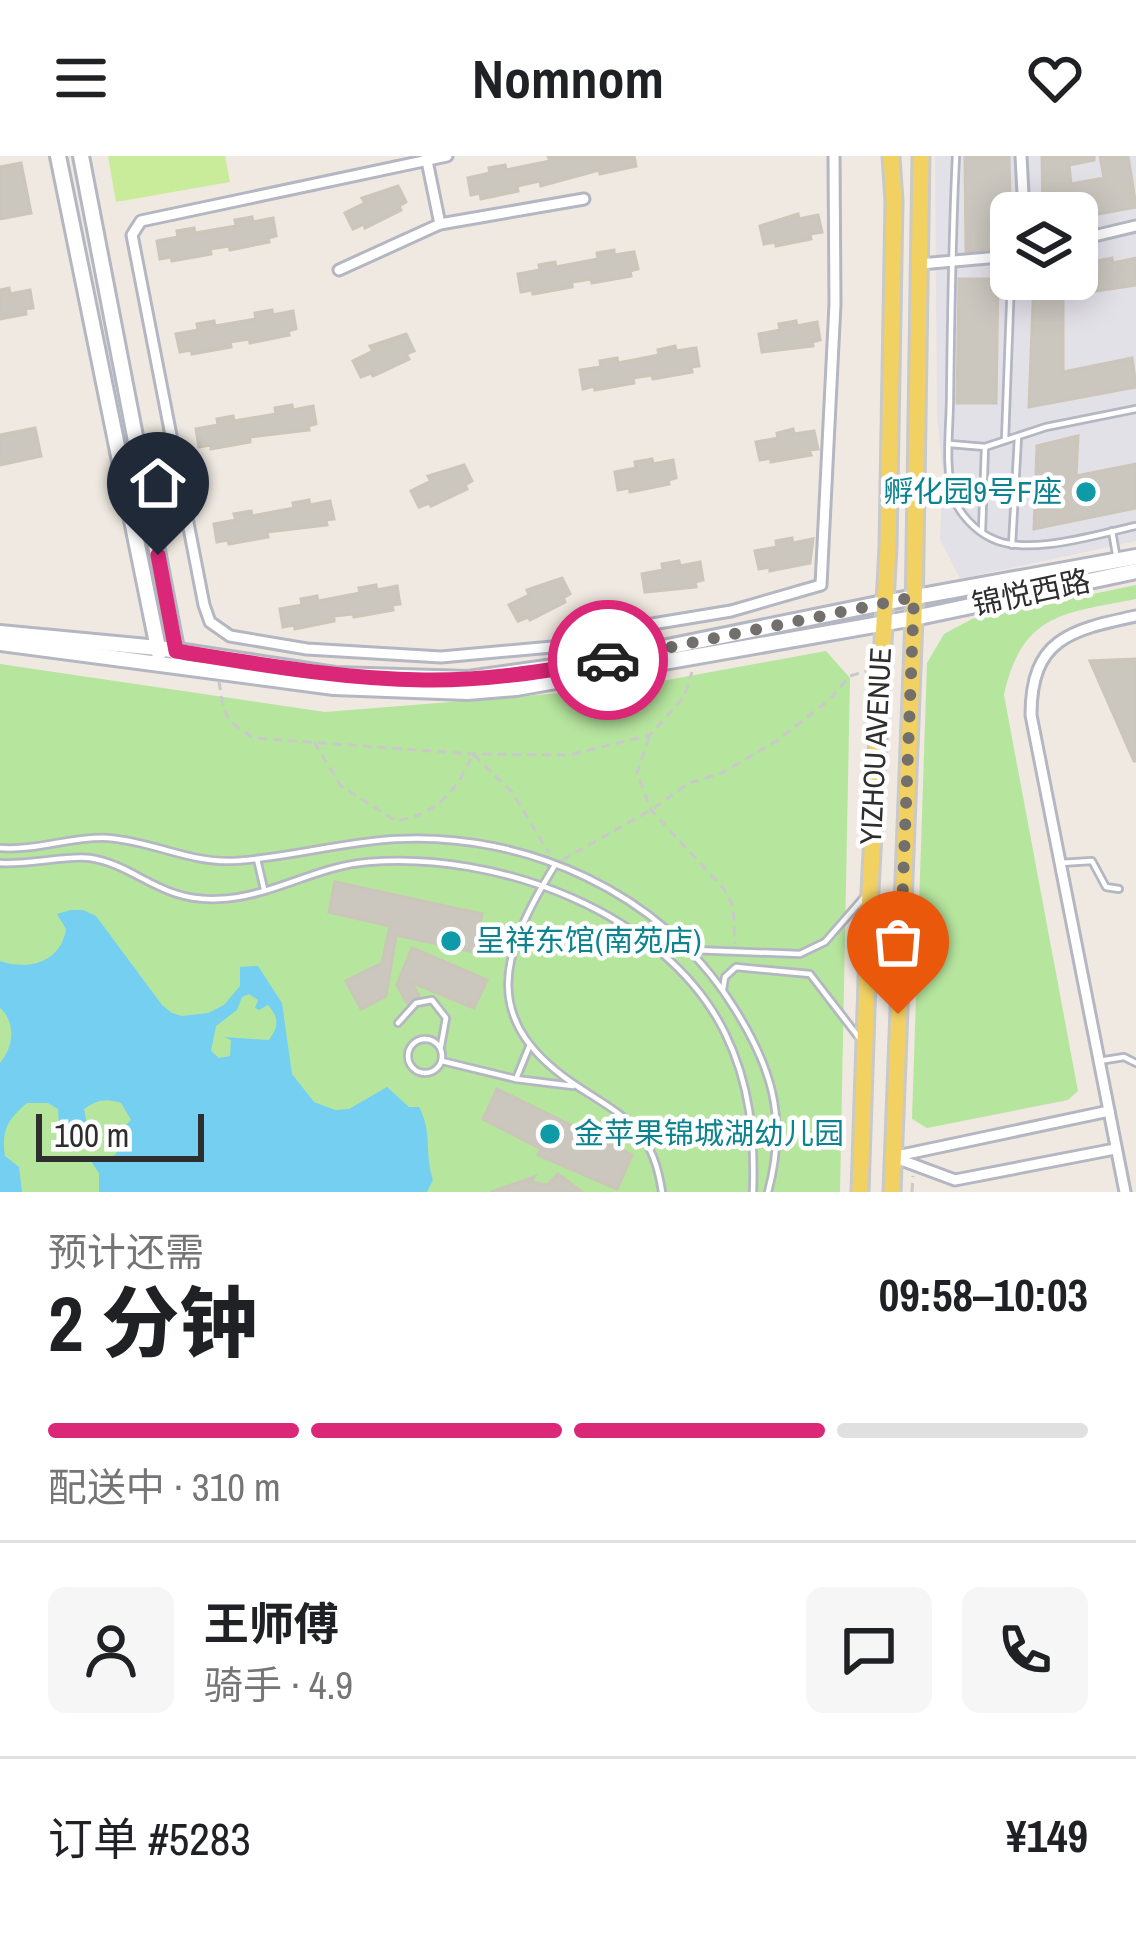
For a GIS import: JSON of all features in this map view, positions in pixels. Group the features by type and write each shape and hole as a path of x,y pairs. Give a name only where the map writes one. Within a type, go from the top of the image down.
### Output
{"main road":[{"path":"58,156 159,656"},
{"path":"81,156 177,658"},
{"name":"YIZHOU AVENUE","path":"860,1192 890,454 891,156"},
{"name":"YIZHOU AVENUE","path":"892,1192 914,618 922,156"},
{"name":"锦悦西路","path":"0,643 335,675 423,680 514,675 1136,557"},
{"name":"锦悦西路","path":"177,658 218,671 334,687 467,692 516,688 914,618 1136,571"},
{"name":"锦悦西路","path":"0,633 159,656"}],"street":[{"path":"447,156 141,221 132,235 210,622 230,636 308,649 441,657 552,647 598,634 731,611 821,585 835,304 834,156"},
{"path":"1021,156 1023,192"},
{"path":"427,158 440,224"},
{"path":"339,270 440,224 584,199"},
{"path":"1098,235 1136,226"},
{"path":"920,264 990,259"},
{"path":"1124,1192 1030,715 1031,685 1040,659 1058,640 1088,626 1136,616"},
{"path":"598,634 604,660"},
{"path":"893,1157 1108,1111"},
{"path":"893,1157 955,1180 1115,1149"}],"lane":[{"path":"956,156 951,264 953,497 963,515 982,531 1012,545 1043,544 1136,526"},
{"path":"1005,440 1010,300"},
{"path":"950,444 986,447 1018,435 1136,409"},
{"path":"1012,545 1018,435"},
{"path":"982,531 986,447"},
{"path":"1112,531 1118,561"},
{"path":"0,848 112,838 204,859 256,858 397,839 485,846 554,865 629,901 692,950 723,990 761,1054 775,1100 778,1157 768,1192"},
{"path":"44,846 47,863"},
{"path":"0,863 91,858 165,892 190,898 233,898 342,866 394,861 469,866 543,884 597,912 661,955 707,1003 725,1032 749,1103 755,1139 753,1192"},
{"path":"256,858 264,889"},
{"path":"1060,863 1092,861 1106,887 1120,889"},
{"path":"554,865 510,961 511,1010 529,1047 578,1087 631,1121 647,1140 662,1192"},
{"path":"692,950 800,954 815,950 870,891"},
{"path":"723,990 725,977 736,967 810,974 864,1046"},
{"path":"398,1023 416,1003 432,1000 446,1018 442,1061 439,1068 425,1073 409,1062 410,1047 422,1039 440,1047"},
{"path":"516,1079 529,1047"},
{"path":"1099,1061 1124,1057 1136,1063"},
{"path":"442,1061 516,1079 578,1087"}],"path":[{"path":"698,654 684,697 650,735 637,773 651,810 724,889 733,906 735,952"},
{"path":"473,754 512,792 542,836 554,865 689,784 722,773 778,740 829,700 850,676 880,667"},
{"path":"218,671 224,715 254,739 473,754 569,754 650,735"},
{"path":"314,742 341,786 396,820 420,817 442,803 460,782 473,754"},
{"path":"912,1192 913,1165"}],"shaded area":[{"path":"935,156 1136,156 1136,541 960,579 940,539 943,475 937,417"}],"green space":[{"path":"108,156 225,156 230,182 116,202"},
{"path":"1136,585 1136,599 1067,614 1035,632 1022,647 1004,695 1078,1091 1068,1100 927,1128 912,1119 927,663 944,634 972,619"},
{"path":"826,651 850,678 840,1192 0,1192 0,664 325,712 624,688"}],"water":[{"path":"83,910 96,916 162,1005 182,1016 208,1013 224,1005 240,986 240,967 258,966 282,1003 292,1074 314,1102 335,1110 349,1109 387,1087 409,1107 419,1107 433,1180 427,1192 99,1192 99,1173 90,1160 94,1156 112,1158 119,1150 118,1133 131,1120 121,1103 106,1100 84,1109 88,1129 59,1127 58,1109 48,1103 27,1103 11,1120 4,1139 5,1156 19,1167 22,1192 0,1192 0,1063 11,1035 0,1008 0,961 22,965 51,956 66,929 57,914","holes":["249,994 258,1000 255,1008 268,1005 276,1018 269,1040 224,1037 231,1040 230,1056 219,1058 211,1051 216,1026 237,1010 242,997"]}],"building":[{"path":"548,156 634,156 636,166 600,174 599,170 541,186 540,181 481,199 480,193 471,195 468,178 490,173 489,168 505,165 506,170 550,161"},
{"path":"965,156 1009,156 1010,192 990,192 990,249 966,251"},
{"path":"1042,156 1094,156 1094,160 1069,165 1071,184 1104,178 1100,156 1128,156 1136,207 1098,214 1098,192 1043,192"},
{"path":"21,163 31,213 0,219 0,167"},
{"path":"398,186 406,202 399,206 401,210 353,229 345,213 365,203 362,198"},
{"path":"798,214 799,219 818,215 822,232 810,234 811,239 764,244 760,226"},
{"path":"252,217 253,222 273,218 276,236 268,238 269,242 230,250 229,246 210,249 211,254 160,259 157,241 178,237 177,231 236,226 235,220"},
{"path":"614,250 614,255 634,252 638,269 630,271 631,276 572,282 572,287 533,294 532,290 521,292 518,274 555,262 556,267 598,259 597,253"},
{"path":"1136,258 1136,285 1098,291 1098,261"},
{"path":"959,279 990,279 990,300 998,300 996,403 957,403"},
{"path":"9,288 10,294 30,290 33,308 0,319 0,290"},
{"path":"1033,300 1063,300 1063,372 1132,358 1136,387 1029,407"},
{"path":"272,310 273,315 293,311 296,329 288,331 289,335 250,343 249,339 230,342 231,347 180,352 176,334 198,330 197,324 256,319 255,313"},
{"path":"796,321 797,326 817,322 820,340 812,342 813,346 762,352 759,334"},
{"path":"406,334 414,351 406,354 409,359 361,377 353,361 373,351 370,346"},
{"path":"675,346 676,351 696,348 699,366 691,367 692,372 583,389 580,370 601,367 600,361 617,358 618,363 659,355 658,350"},
{"path":"292,405 293,410 313,406 316,424 308,426 309,430 250,437 250,442 199,447 196,429 218,425 217,419 276,414 275,408"},
{"path":"35,428 41,456 0,465 0,435"},
{"path":"793,429 794,434 814,431 818,449 809,450 811,455 760,460 756,442"},
{"name":"孵化园9号F座","path":"1078,436 1076,476 1136,464 1136,508 1034,529 1037,446"},
{"path":"652,459 653,464 673,460 676,478 668,480 669,484 618,490 615,472"},
{"path":"464,465 472,481 465,485 467,489 419,507 411,491 431,481 428,476"},
{"path":"309,500 310,505 330,501 334,519 326,520 327,525 267,532 268,537 217,542 214,524 236,520 234,514 251,511 252,516 294,508 293,503"},
{"path":"792,538 793,543 813,539 810,563 759,569 755,551"},
{"path":"679,561 680,566 700,562 703,580 695,582 696,587 645,592 642,574"},
{"path":"562,578 570,594 563,598 565,602 518,621 509,605 529,595 527,590"},
{"path":"376,585 377,590 397,586 400,604 392,605 393,610 334,616 334,621 295,629 294,625 283,627 280,609 302,605 301,599 317,596 318,601"},
{"path":"1136,659 1136,761 1134,761 1090,661"},
{"name":"呈祥东馆(南苑店)","path":"335,882 482,914 474,952 396,935 386,996 361,1009 346,981 382,963 390,926 329,912"},
{"path":"412,948 487,980 474,1008 411,982 419,996 407,1003 397,985"},
{"name":"金苹果锦城湖幼儿园","path":"497,1089 632,1155 617,1189 538,1155 541,1149 483,1119"},
{"path":"558,1174 582,1192 491,1192 534,1177 531,1182 547,1185"}],"way so far":[{"path":"608,660 914,597 898,1014"}],"place":[{"name":"孵化园9号F座","path":"1086,492"},
{"name":"呈祥东馆(南苑店)","path":"451,941"},
{"name":"金苹果锦城湖幼儿园","path":"550,1134"}],"route":[{"path":"158,555 176,651 335,675 423,680 514,675 608,660"}]}
